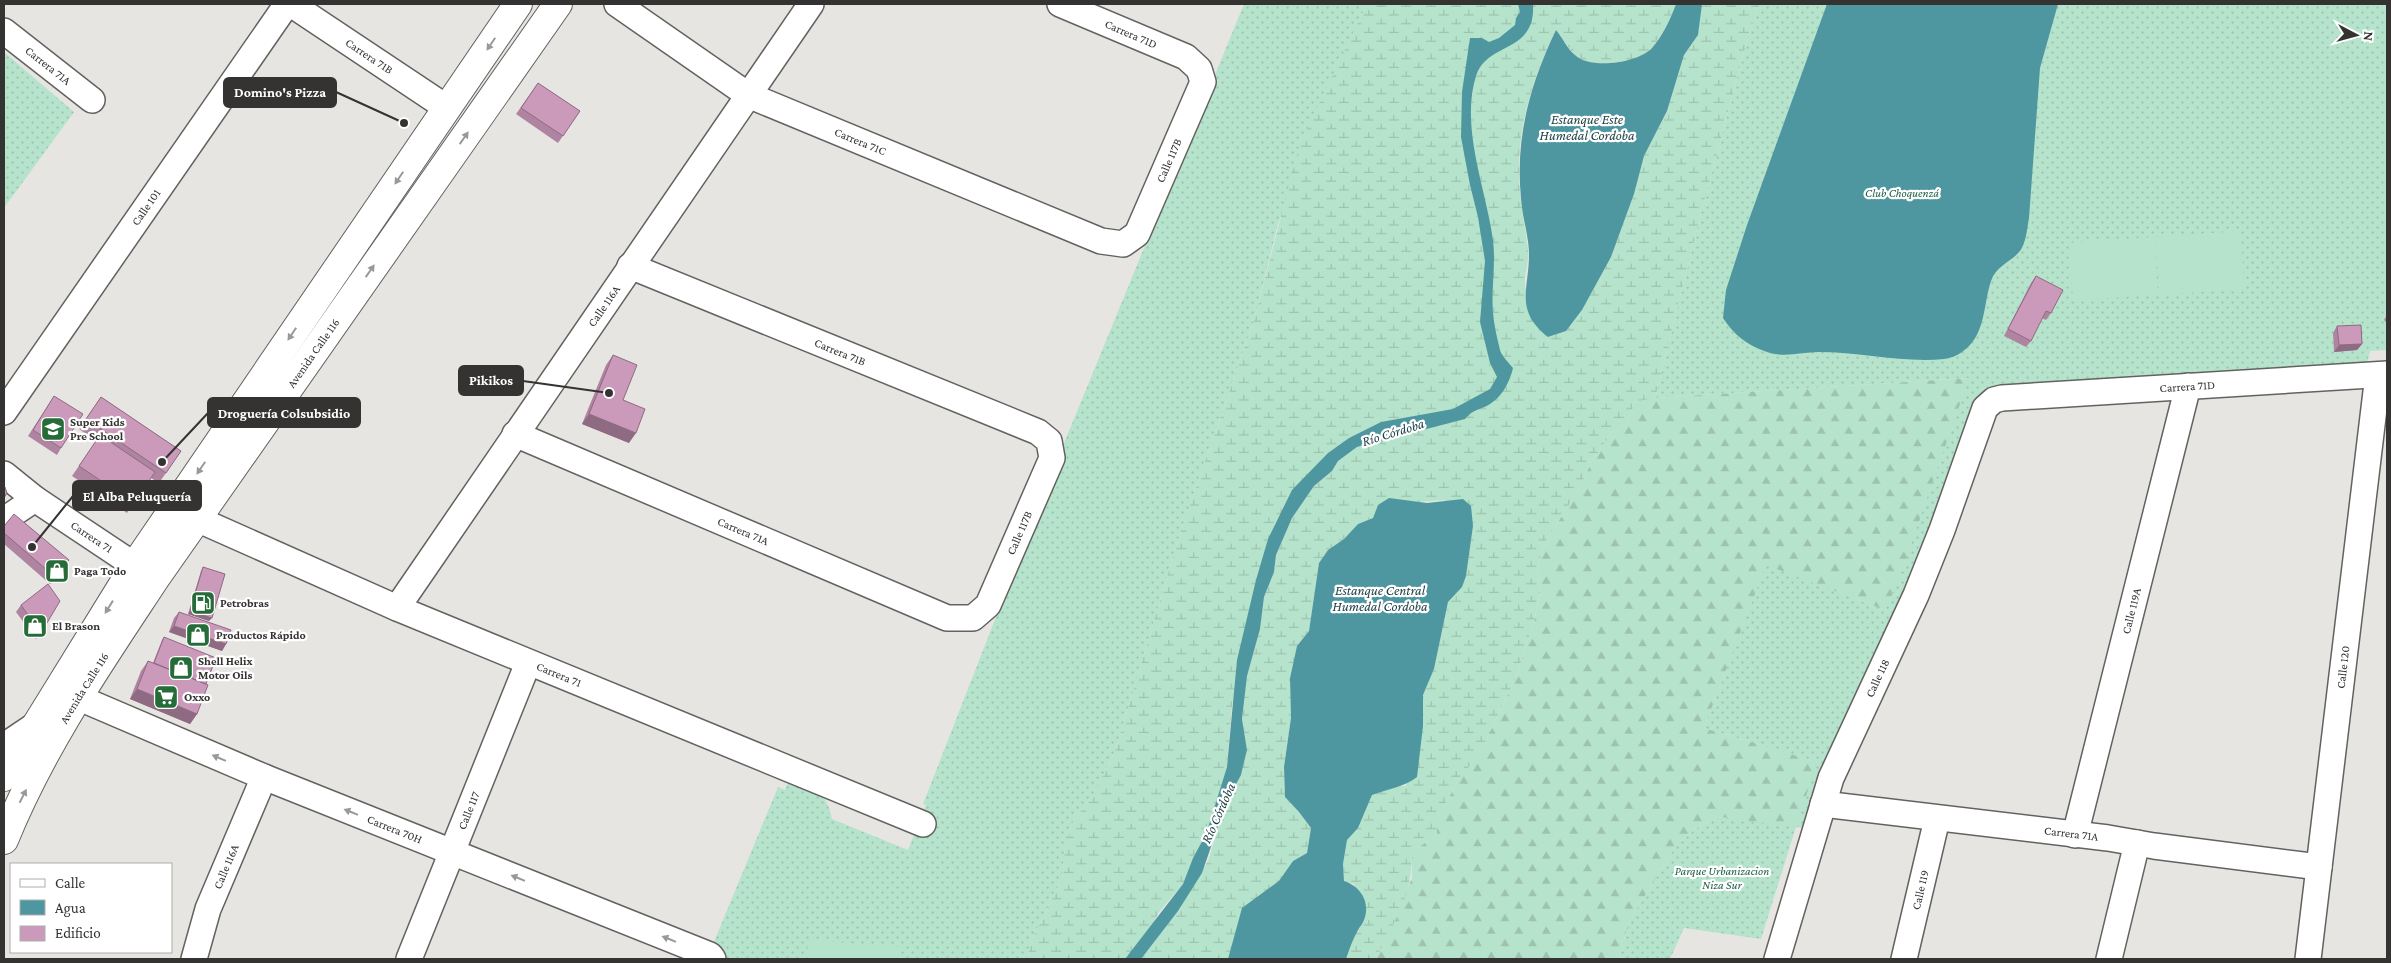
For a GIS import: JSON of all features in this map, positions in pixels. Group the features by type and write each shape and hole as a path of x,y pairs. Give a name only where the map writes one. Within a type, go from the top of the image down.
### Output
{"main road":[{"name":"Avenida Calle 116","path":"4,777 37,724 145,572 447,108 518,4"},
{"name":"Avenida Calle 116","path":"4,840 41,760 145,572 197,519 558,4"}],"street":[{"name":"Carrera 71B","path":"289,4 447,108"},
{"name":"Calle 101","path":"4,412 289,4"},
{"name":"Carrera 71C","path":"617,4 748,95 1100,241 1123,244"},
{"name":"Calle 116A","path":"397,608 811,4"},
{"name":"Carrera 71D","path":"1060,4 1186,57 1198,69"},
{"name":"Carrera 71A","path":"4,31 92,100"},
{"name":"Calle 117B","path":"1123,244 1137,234 1141,225 1202,82 1198,69"},
{"name":"Carrera 71B","path":"630,266 1038,432 1049,441"},
{"name":"Carrera 71D","path":"1990,402 2002,398 2382,374"},
{"name":"Calle 120","path":"2308,959 2382,374"},
{"name":"Calle 119A","path":"2076,835 2188,386"},
{"name":"Calle 118","path":"1777,959 1831,778 1916,595 1949,512 1986,408 1990,402"},
{"name":"Carrera 71A","path":"515,434 948,618 973,618"},
{"name":"Calle 117B","path":"973,618 988,605 1052,458 1049,441"},
{"name":"Carrera 71","path":"4,474 36,499 145,572"},
{"path":"4,520 36,499"},
{"name":"Carrera 71","path":"197,519 397,608 923,824"},
{"name":"Calle 117","path":"409,959 528,663"},
{"path":"4,746 77,696"},
{"name":"Carrera 70H","path":"77,696 264,777 710,955 712,959"},
{"name":"Calle 116A","path":"194,959 208,910 264,777"},
{"name":"Carrera 71A","path":"1823,804 2319,867"},
{"name":"Calle 119","path":"1904,959 1938,819"},
{"path":"2109,959 2137,843"}],"green space":[{"path":"1244,4 1367,4 1336,70 1278,224 1255,317 1179,537 1115,752 1093,795 1073,822 1065,848 1062,879 1032,939 1027,959 722,959 711,949 778,787 785,790 788,782 812,790 827,802 832,819 908,850 926,805 923,804 1060,453"},
{"path":"1367,4 1676,4 1666,27 1652,48 1636,58 1625,61 1602,63 1582,60 1572,53 1556,30 1535,79 1522,130 1519,175 1520,196 1528,253 1525,285 1531,303 1548,337 1566,331 1582,310 1611,257 1634,194 1644,156 1667,111 1684,55 1698,35 1701,4 1760,4 1750,30 1700,217 1655,398 1635,402 1626,424 1612,432 1592,461 1577,492 1546,541 1537,568 1540,591 1534,622 1516,677 1479,755 1460,777 1437,819 1437,834 1412,852 1406,896 1376,959 1346,959 1357,930 1364,921 1354,884 1344,882 1343,864 1347,840 1358,828 1372,795 1395,786 1406,786 1423,695 1434,669 1448,602 1466,576 1473,526 1445,500 1378,505 1373,518 1358,524 1344,539 1328,550 1319,563 1309,631 1297,646 1290,678 1291,718 1284,767 1285,797 1311,828 1307,853 1293,861 1228,959 1141,959 1178,911 1208,861 1226,803 1241,775 1247,750 1242,719 1247,676 1260,629 1264,597 1274,572 1276,555 1292,518 1314,486 1332,471 1338,461 1357,447 1410,433 1394,421 1381,422 1349,438 1268,539 1251,604 1232,706 1227,767 1206,834 1193,858 1183,884 1159,912 1150,929 1125,959 1027,959 1032,939 1062,879 1065,848 1073,822 1093,795 1115,752 1179,537 1255,317 1300,143"},
{"name":"Club Choquenzá","path":"1760,4 2387,4 2387,350 2370,351 2367,364 1993,390 1805,828 1796,827 1761,939 1684,928 1670,959 1619,959 1629,921 1677,844 1696,828 1720,817 1796,826 1816,762 1704,728 1766,564 1885,610 1968,378 1655,398 1700,217 1750,30"},
{"path":"4,52 74,112 4,208"},
{"path":"2241,231 2244,289 2159,295 2156,237"},
{"path":"2154,237 2158,295 2073,300 2069,243"},
{"path":"1969,378 1899,579 1885,610 1766,565 1704,728 1817,762 1796,827 1720,817 1696,828 1677,844 1629,921 1619,959 1376,959 1412,878 1412,852 1437,834 1437,819 1460,777 1479,755 1516,677 1534,622 1540,591 1537,568 1546,541 1577,492 1592,461 1612,432 1626,424 1635,402 1655,398"},
{"path":"808,940 900,947 899,959 807,959"}],"water":[{"name":"Río Córdoba","path":"1518,4 1533,4 1532,20 1527,31 1519,40 1490,57 1482,65 1476,76 1471,116 1476,158 1493,240 1494,322 1503,357 1513,368 1509,381 1493,402 1473,412 1465,419 1357,447 1338,461 1332,471 1314,486 1292,518 1276,555 1274,572 1264,597 1260,629 1247,676 1242,719 1247,750 1241,775 1226,803 1202,873 1178,911 1141,959 1125,959 1183,884 1193,858 1206,834 1227,767 1237,660 1256,580 1268,539 1292,490 1328,453 1349,438 1381,422 1453,409 1490,389 1497,377 1490,363 1480,322 1485,261 1461,137 1462,92 1470,38 1482,38 1489,42 1499,38 1515,25 1516,18 1520,12"},
{"name":"Estanque Este Humedal Cordoba","path":"1676,4 1702,4 1698,35 1684,55 1667,111 1644,156 1634,194 1611,257 1582,310 1566,331 1548,337 1530,317 1527,307 1526,287 1529,251 1520,176 1520,154 1526,112 1547,50 1556,30 1572,53 1582,60 1614,63 1636,58 1652,48 1669,21"},
{"path":"1827,4 2058,4 2040,68 2029,218 2025,240 2020,251 1993,276 1988,290 1983,320 1976,338 1962,352 1953,357 1913,360 1835,352 1773,354 1747,343 1732,330 1723,318 1726,290 1747,225"},
{"name":"Estanque Central Humedal Cordoba","path":"1389,498 1427,503 1463,499 1471,506 1473,526 1466,576 1462,587 1448,602 1434,669 1423,695 1423,726 1417,777 1401,786 1372,795 1358,828 1347,840 1343,864 1344,881 1350,883 1363,896 1366,913 1346,959 1228,959 1242,908 1279,881 1293,861 1307,853 1311,828 1285,797 1284,767 1291,718 1290,678 1297,646 1309,631 1319,563 1328,550 1344,539 1358,524 1373,518 1378,505"}],"building":[{"path":"538,83 580,111 563,136 521,108"},
{"path":"2036,276 2063,290 2051,313 2046,311 2031,341 2008,329"},
{"path":"2361,325 2362,344 2339,345 2337,326"},
{"path":"613,355 637,365 623,400 645,409 636,433 589,414"},
{"name":"Super Kids Pre School","path":"54,396 83,414 61,448 33,430"},
{"path":"101,397 181,451 166,473 86,419"},
{"path":"100,435 155,472 134,503 79,466"},
{"path":"4,486 7,493 4,498"},
{"path":"14,514 69,560 55,577 4,533 4,526"},
{"name":"Petrobras","path":"203,567 225,574 212,618 190,611"},
{"name":"El Brason","path":"48,584 60,601 41,633 21,605"},
{"path":"179,612 231,630 226,644 174,626"},
{"name":"Shell Helix Motor Oils","path":"164,637 216,658 206,684 154,663"},
{"path":"148,661 208,685 197,714 137,689"}],"place":[{"name":"Domino's Pizza","path":"404,123"},
{"name":"Pikikos","path":"609,393"},
{"name":"Super Kids Pre School","path":"53,429"},
{"name":"Droguería Colsubsidio","path":"162,462"},
{"name":"El Alba Peluquería","path":"32,547"},
{"name":"Paga Todo","path":"57,571"},
{"name":"Petrobras","path":"203,603"},
{"name":"El Brason","path":"35,626"},
{"name":"Productos Rápido","path":"198,635"},
{"name":"Shell Helix Motor Oils","path":"181,668"},
{"name":"Oxxo","path":"166,697"}],"park label":[{"name":"Parque Urbanizacion Niza Sur","path":"1722,878"}]}
